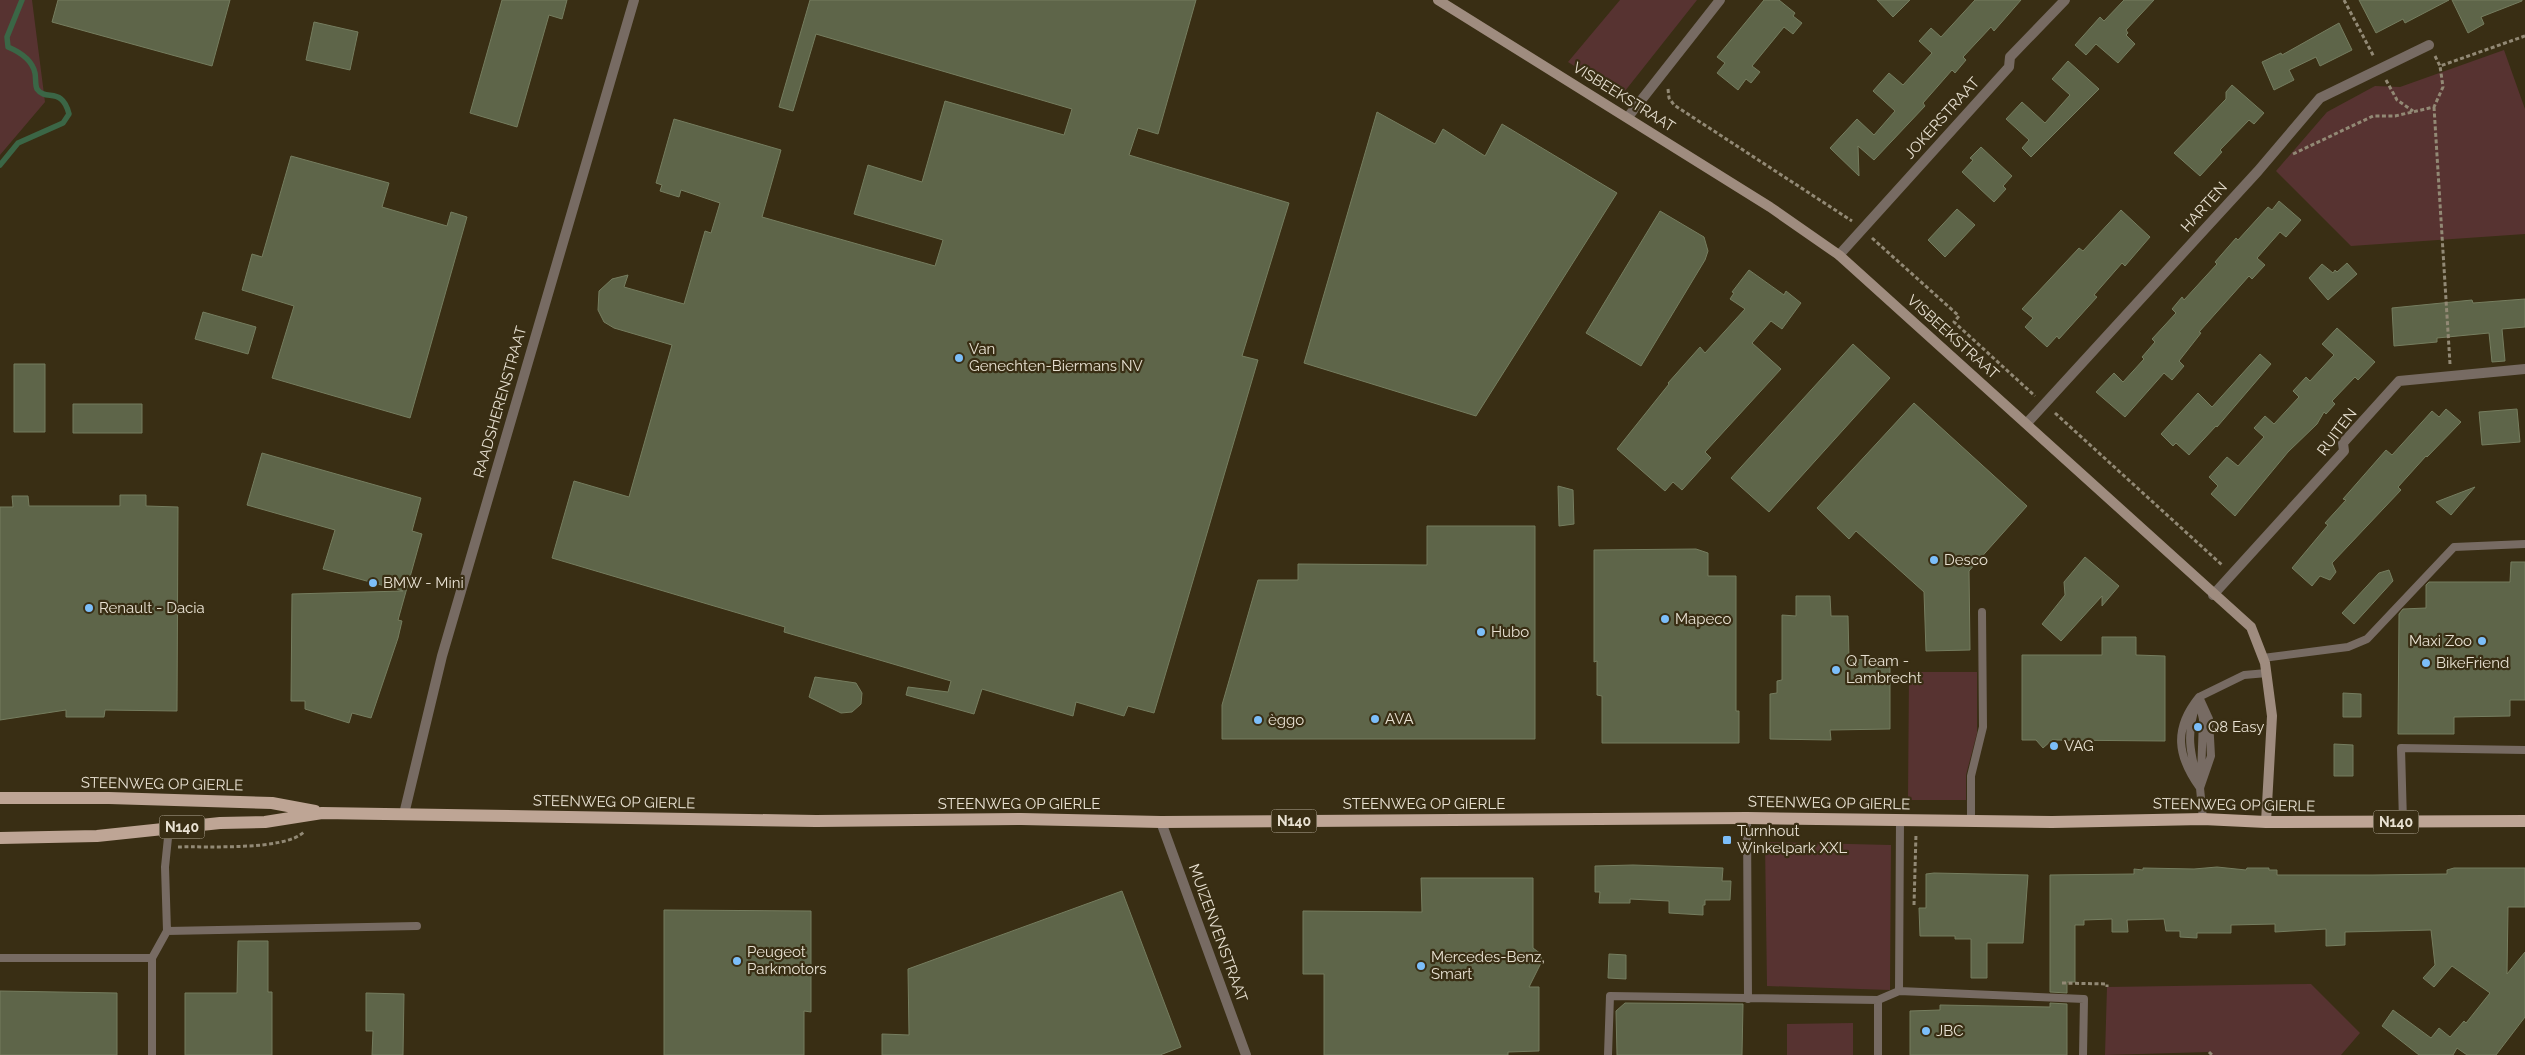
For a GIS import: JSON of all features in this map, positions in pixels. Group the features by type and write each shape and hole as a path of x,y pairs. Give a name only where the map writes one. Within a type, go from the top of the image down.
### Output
{"main road":[{"name":"STEENWEG OP GIERLE","path":"0,798 109,798 272,803 322,813"},
{"name":"STEENWEG OP GIERLE","path":"0,838 97,836 169,828 266,822 322,813 816,821 1021,819 1161,822 1748,818 1971,821 2203,819 2266,822 2525,822"}],"street":[{"name":"RAADSHERENSTRAAT","path":"404,814 442,656 634,0"},
{"name":"VISBEEKSTRAAT","path":"1438,0 1770,207 1839,255 2251,627 2263,658 2272,716 2266,822"},
{"path":"1628,117 1720,0"},
{"name":"JOKERSTRAAT","path":"1839,255 2009,67 2010,57 2064,0"},
{"name":"HARTEN","path":"2027,423 2258,171 2320,98 2429,44"},
{"name":"RUITEN","path":"2213,594 2344,451 2343,443 2399,381 2525,370"},
{"name":"MUIZENVENSTRAAT","path":"1161,822 1246,1055"}],"lane":[{"path":"2263,658 2348,647 2367,639 2454,547 2525,544"},
{"path":"1971,821 1971,776 1983,727 1982,612"},
{"path":"2203,819 2200,788 2182,755 2181,725 2199,697 2244,675 2266,673"},
{"path":"2199,697 2209,719 2211,756 2200,788"},
{"path":"2403,822 2401,748 2525,750"},
{"path":"1748,818 1748,999"},
{"path":"1899,991 1900,820"},
{"path":"152,1055 152,958 166,932 165,867 169,828"},
{"path":"166,932 417,926"},
{"path":"0,958 152,958"},
{"path":"1608,1055 1610,996 1878,1000 1899,991 2084,999 2083,1055"},
{"path":"1878,1000 1878,1055"}],"path":[{"path":"2440,66 2525,36"},
{"path":"2429,44 2440,66 2443,87 2434,107 2451,376"},
{"path":"1670,84 1668,89 1669,98 1674,105 1862,229 1959,316 1954,322 2232,574"},
{"path":"2284,158 2373,116 2395,116 2434,107"},
{"path":"1914,912 1916,820"},
{"path":"2058,983 2107,984 2107,987"}],"shaded area":[{"path":"0,0 32,0 45,102 0,155"},
{"path":"1620,0 1697,0 1621,96 1568,62"},
{"path":"2504,50 2525,109 2525,234 2351,246 2276,171 2327,112 2375,86 2400,87"},
{"path":"1909,672 1977,672 1977,733 1966,775 1966,800 1908,800"},
{"path":"1765,842 1891,845 1890,990 1767,986"},
{"path":"2311,984 2360,1033 2341,1055 2212,1055 2209,1052 2105,1055 2107,987"},
{"path":"1853,1023 1853,1055 1787,1055 1787,1024"}],"building":[{"path":"58,0 230,0 212,66 52,22"},
{"path":"502,0 567,0 562,19 549,15 517,127 470,113"},
{"name":"Van Genechten-Biermans NV","path":"810,0 1196,0 1158,134 1138,128 1129,155 1289,203 1242,356 1258,360 1154,713 1128,706 1124,716 1076,702 1073,716 982,689 974,714 906,695 908,687 948,692 951,681 784,632 785,627 552,558 574,481 629,497 672,345 614,328 604,322 598,310 599,291 612,279 628,275 624,287 684,304 705,231 711,233 720,203 681,190 679,197 660,191 662,185 656,183 674,119 781,150 762,217 935,266 943,240 854,214 868,165 922,182 945,101 1064,135 1072,109 816,34 793,111 779,107"},
{"path":"1764,0 1779,0 1795,13 1793,16 1802,23 1793,34 1784,27 1752,66 1760,72 1751,83 1746,79 1738,90 1717,73 1725,63 1717,57"},
{"path":"1877,0 1910,0 1893,17"},
{"path":"1975,0 2021,0 1994,31 1991,27 1963,57 1966,60 1955,73 1952,70 1923,103 1925,106 1874,160 1858,146 1859,176 1830,148 1857,119 1874,135 1895,111 1873,91 1889,73 1903,85 1932,53 1919,41 1931,28 1941,37"},
{"path":"2124,0 2154,0 2126,30 2128,33 2126,35 2135,44 2118,63 2096,44 2086,55 2075,45 2100,17 2104,21"},
{"path":"2359,0 2449,0 2405,23 2403,19 2376,33"},
{"path":"2452,0 2522,1 2481,17 2484,24 2468,33"},
{"path":"314,22 358,32 350,70 306,60"},
{"path":"2339,23 2352,50 2320,66 2316,57 2289,70 2294,80 2274,90 2262,62 2281,53 2282,55"},
{"path":"2068,61 2099,89 2031,157 2022,148 2029,140 2006,119 2022,102 2045,123 2070,95 2052,79"},
{"path":"2232,85 2264,113 2254,124 2249,120 2220,150 2222,152 2200,176 2174,153 2226,99 2226,92"},
{"path":"1377,112 1435,144 1443,129 1485,156 1502,124 1617,193 1476,416 1304,363"},
{"path":"1981,147 2012,176 2003,186 2006,189 1994,202 1962,172 1973,160 1970,158"},
{"path":"291,156 389,183 382,207 447,226 451,212 467,217 410,418 272,378 294,306 242,290 252,254 262,257"},
{"path":"2279,201 2301,220 2286,237 2280,232 2257,258 2265,265 2252,279 2249,276 2199,332 2201,333 2179,361 2184,366 2172,380 2164,373 2125,417 2096,392 2114,373 2123,382 2144,359 2142,357 2155,342 2152,339 2176,313 2172,309 2182,297 2184,300 2217,264 2215,262 2236,238 2238,240 2268,207 2272,210"},
{"path":"1957,209 1975,225 1945,257 1928,240"},
{"path":"2121,210 2150,237 2125,266 2122,263 2094,295 2097,297 2059,339 2057,336 2047,347 2025,327 2033,318 2022,309 2079,248 2083,251"},
{"path":"1660,211 1704,237 1708,251 1705,260 1641,366 1586,333"},
{"path":"2347,263 2357,274 2328,300 2309,278 2322,264 2333,273 2335,270 2337,272"},
{"path":"1749,270 1784,295 1786,291 1801,303 1782,329 1771,321 1752,343 1781,369 1705,452 1711,458 1682,490 1673,482 1665,491 1617,449 1668,383 1700,347 1705,353 1745,309 1730,299 1734,293 1732,292"},
{"path":"2525,299 2525,327 2502,329 2505,361 2492,362 2489,333 2437,338 2437,342 2394,346 2392,308 2472,300 2473,303"},
{"path":"203,312 256,327 248,354 195,339"},
{"path":"2337,328 2375,362 2358,380 2355,377 2332,401 2335,404 2326,414 2324,412 2317,424 2288,452 2235,516 2211,494 2218,486 2209,477 2227,457 2238,466 2264,437 2254,428 2265,416 2274,424 2299,397 2293,391 2306,377 2310,381 2334,355 2322,344"},
{"path":"1853,344 1890,378 1769,512 1731,478"},
{"path":"2260,354 2271,364 2217,427 2189,455 2176,443 2173,446 2161,434 2198,393 2212,407"},
{"path":"14,364 45,364 45,432 14,432"},
{"path":"1914,403 2027,506 1969,571 1970,650 1926,651 1924,592 1856,531 1849,539 1817,508"},
{"path":"73,404 142,404 142,433 73,433"},
{"path":"2446,409 2461,422 2426,456 2398,487 2401,490 2332,563 2336,572 2330,580 2320,576 2312,586 2292,568 2328,525 2325,523 2346,500 2343,499 2386,450 2392,455 2432,411 2439,417"},
{"path":"2517,409 2520,442 2482,445 2479,412"},
{"name":"BMW - Mini","path":"262,453 421,498 412,531 422,534 398,620 402,621 398,638 371,718 352,713 349,723 305,709 305,701 291,701 292,594 403,591 323,569 335,530 247,505"},
{"path":"1558,486 1573,490 1574,524 1559,526"},
{"path":"2475,487 2451,515 2436,502"},
{"name":"Renault - Dacia","path":"120,495 146,495 146,506 178,507 177,711 105,710 104,717 66,717 66,710 0,720 0,507 13,507 12,496 28,496 29,506 120,506"},
{"path":"1427,526 1535,526 1535,739 1222,739 1222,705 1258,580 1298,580 1298,564 1427,565"},
{"name":"Mapeco","path":"1696,549 1708,553 1708,576 1736,576 1736,711 1739,711 1739,743 1602,743 1602,696 1597,695 1597,661 1594,662 1594,550"},
{"path":"2085,557 2119,586 2102,606 2102,596 2061,641 2042,624 2065,595 2064,582"},
{"path":"2511,562 2525,562 2525,700 2510,700 2510,716 2454,717 2454,734 2398,734 2399,614 2403,609 2426,608 2426,585 2429,582 2510,582"},
{"path":"2389,570 2393,581 2354,624 2342,613 2379,573"},
{"name":"Q Team - Lambrecht","path":"1796,596 1830,596 1831,616 1848,616 1849,660 1890,659 1890,729 1830,730 1831,740 1770,739 1770,694 1777,693 1777,681 1782,680 1782,615 1796,616"},
{"path":"2102,637 2136,637 2136,655 2165,656 2165,741 2052,740 2043,748 2036,740 2022,740 2022,655 2102,655"},
{"path":"815,677 856,683 862,693 861,704 852,712 841,713 809,697"},
{"path":"2343,693 2361,694 2361,717 2343,717"},
{"path":"2334,744 2353,745 2353,776 2334,776"},
{"path":"1633,865 1723,868 1722,881 1731,881 1730,900 1705,900 1703,915 1669,913 1669,901 1630,899 1630,903 1599,903 1600,892 1595,892 1595,866"},
{"path":"2217,867 2246,870 2247,868 2269,868 2269,870 2277,870 2277,875 2447,874 2447,870 2454,868 2525,868 2525,907 2508,907 2507,974 2525,952 2525,1017 2496,1055 2467,1055 2457,1048 2453,1055 2419,1055 2382,1026 2393,1010 2431,1038 2439,1028 2450,1037 2464,1021 2466,1023 2490,993 2452,966 2434,987 2423,978 2435,965 2431,930 2345,932 2345,945 2326,946 2326,929 2275,932 2275,924 2231,925 2231,933 2197,933 2197,938 2180,937 2180,931 2166,931 2164,919 2127,920 2128,932 2112,932 2112,919 2084,920 2084,925 2075,925 2075,982 2067,982 2067,993 2050,992 2050,875 2134,874 2134,869 2143,870 2143,868 2194,869"},
{"path":"1926,874 2028,875 2023,943 1987,943 1987,978 1971,978 1971,939 1955,939 1955,936 1920,936 1919,908 1926,908"},
{"name":"Mercedes-Benz, Smart","path":"1421,878 1533,878 1533,948 1541,954 1542,961 1529,987 1539,987 1539,1051 1508,1052 1508,1055 1324,1055 1324,974 1303,974 1303,911 1422,912"},
{"path":"1122,891 1181,1047 1160,1055 882,1055 882,1034 909,1035 908,969"},
{"name":"Peugeot Parkmotors","path":"664,910 811,911 811,1012 804,1011 804,1055 664,1055"},
{"path":"238,941 268,941 268,992 272,992 272,1055 185,1055 185,993 237,993"},
{"path":"1609,954 1626,955 1626,979 1608,978"},
{"path":"0,991 117,993 117,1055 0,1055"},
{"path":"366,993 404,994 403,1055 372,1055 373,1031 366,1031"},
{"path":"1625,1003 1743,1004 1742,1055 1617,1055 1616,1011"},
{"path":"2050,1003 2067,1004 2067,1055 1910,1055 1910,1011 1940,1010 1940,1005 2050,1007"}],"waterway":[{"path":"0,165 18,143 63,123 69,114 62,100 58,97 41,93 37,89 35,73 31,64 21,54 8,47 7,37 22,0"}],"place":[{"name":"Van Genechten-Biermans NV","path":"959,358"},
{"name":"Desco","path":"1934,560"},
{"name":"BMW - Mini","path":"373,583"},
{"name":"Renault - Dacia","path":"89,608"},
{"name":"Mapeco","path":"1665,619"},
{"name":"Hubo","path":"1481,632"},
{"name":"Maxi Zoo","path":"2482,641"},
{"name":"BikeFriend","path":"2426,663"},
{"name":"Q Team - Lambrecht","path":"1836,670"},
{"name":"AVA","path":"1375,719"},
{"name":"èggo","path":"1258,720"},
{"name":"Q8 Easy","path":"2198,727"},
{"name":"VAG","path":"2054,746"},
{"name":"Turnhout Winkelpark XXL","path":"1727,840"},
{"name":"Peugeot Parkmotors","path":"737,961"},
{"name":"Mercedes-Benz, Smart","path":"1421,966"},
{"name":"JBC","path":"1926,1031"}]}
